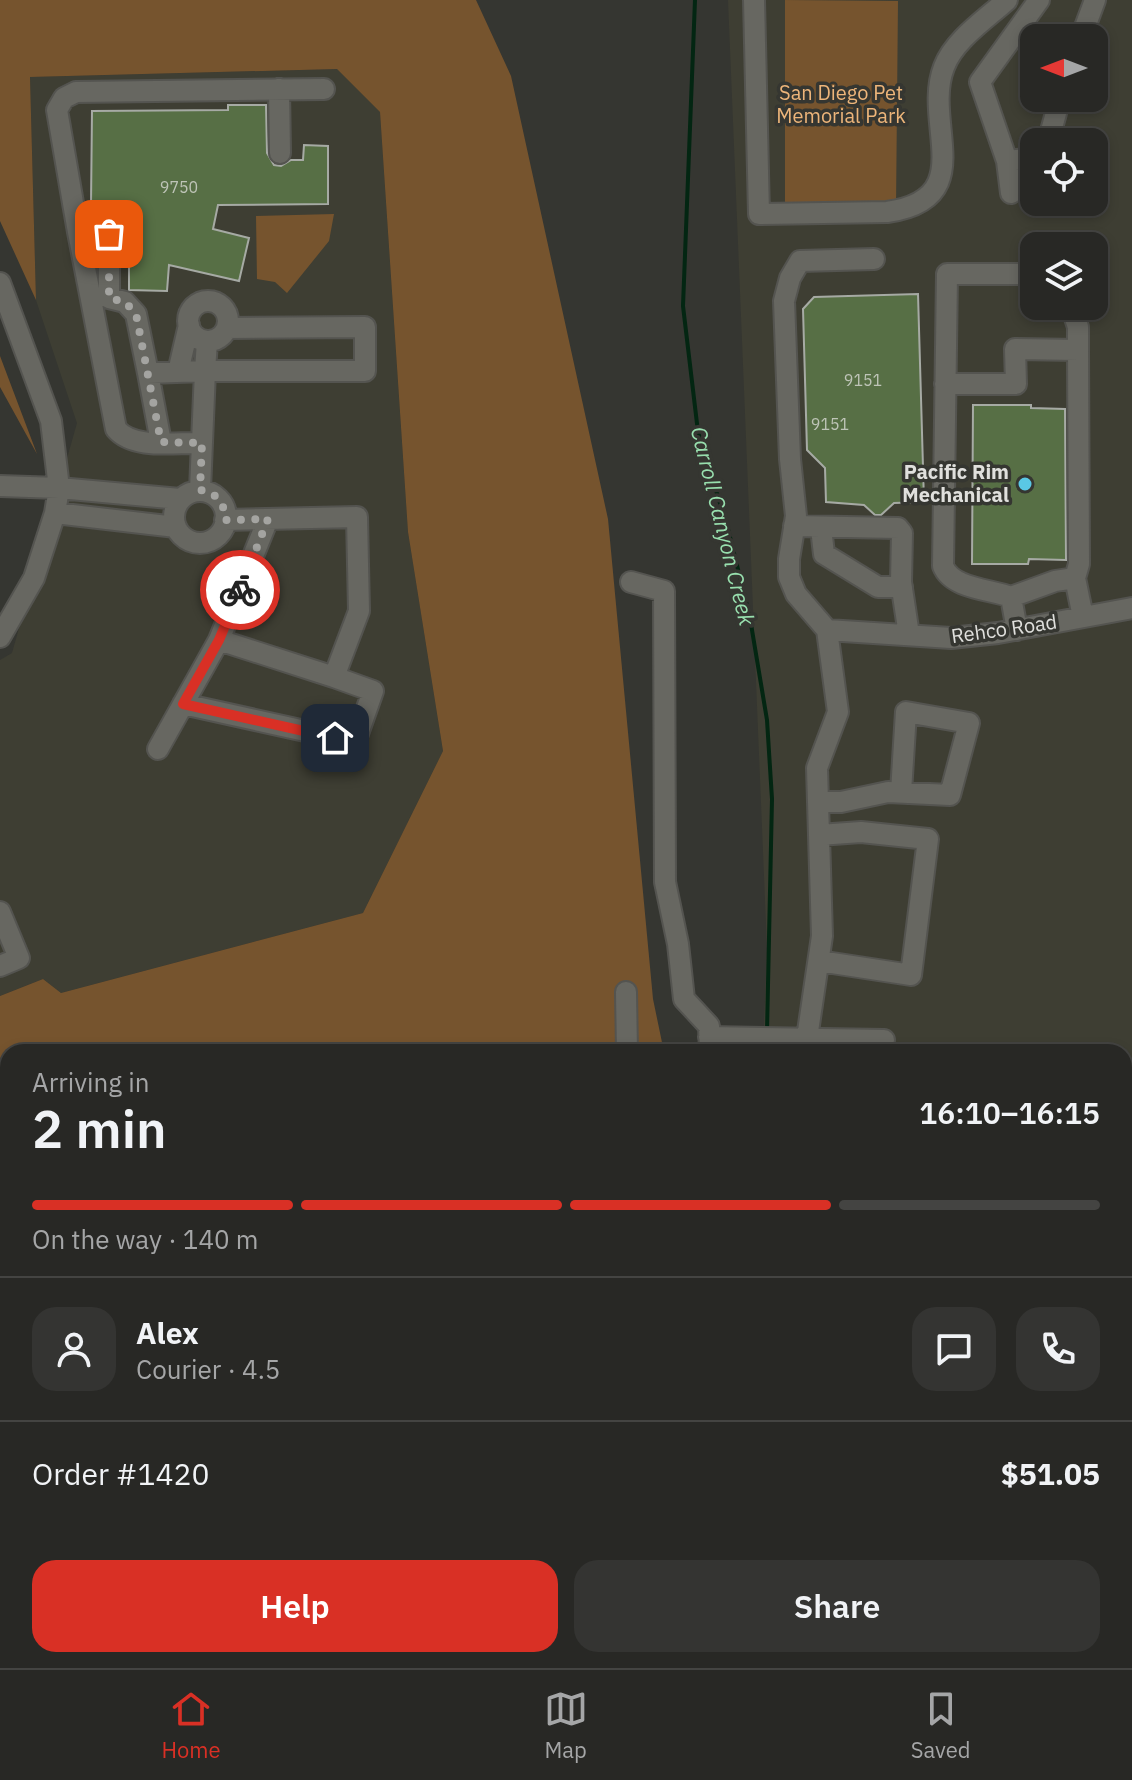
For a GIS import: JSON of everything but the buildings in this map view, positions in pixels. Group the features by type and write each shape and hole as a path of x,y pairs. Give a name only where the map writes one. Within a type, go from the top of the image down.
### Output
{"street":[{"path":"754,0 759,214 774,214 906,210 931,196 940,182 944,164 939,90 942,71 962,41 1007,0"},
{"path":"1011,193 1007,161 980,82 1039,0"},
{"path":"1086,24 1095,0"},
{"path":"279,89 280,153"},
{"path":"202,443 128,440 116,429 100,298 78,232 57,117 59,104 69,94 324,89"},
{"path":"1052,128 1056,113"},
{"path":"1007,161 1020,160"},
{"path":"78,232 109,234 100,298"},
{"path":"806,1044 822,936 817,768 838,712 827,630 796,594 789,577 796,516 790,459 784,301 790,278 800,261 874,259"},
{"path":"1020,274 947,274 943,566 946,575 955,581 1011,597 1055,581 1075,578"},
{"path":"0,283 51,421 59,488 55,513 34,578 0,637"},
{"path":"100,298 125,302 136,314 161,442"},
{"path":"178,372 189,325 193,308 203,301 210,301 225,310 227,328 219,338 207,341 195,336 189,325"},
{"path":"1076,320 1079,549 1075,578 1083,617"},
{"path":"148,373 365,371 365,327 227,328"},
{"path":"200,490 207,341"},
{"path":"945,384 1016,384 1015,349 1078,350"},
{"path":"0,486 180,499"},
{"path":"200,490 219,500 225,520 214,539 199,543 185,538 176,527 174,513 180,499 200,490"},
{"path":"55,513 176,527"},
{"path":"225,520 357,517 359,611 334,677"},
{"path":"158,749 219,640 268,519"},
{"path":"794,526 898,528 902,533 902,587 909,635"},
{"path":"821,528 824,554 831,561 878,587 902,587"},
{"path":"631,582 664,591 665,882 678,944 684,999 709,1026 710,1044 767,1038 800,1044"},
{"path":"1011,597 1017,630"},
{"name":"Rehco Road","path":"827,630 951,638 1017,630 1132,608"},
{"path":"183,704 355,742 373,691 219,640"},
{"path":"818,802 841,802 888,792 950,795 969,723 906,712 901,792"},
{"path":"861,832 862,798"},
{"path":"819,835 861,832 928,839 911,975 819,961"},
{"path":"0,912 19,958 0,966"},
{"path":"626,992 627,1044"},
{"path":"822,1044 884,1040"}],"shaded area":[{"path":"728,0 1132,0 1132,1044 763,1044 767,949"},
{"path":"337,69 380,112 408,532 443,751 363,913 61,993 43,979 0,996 0,660 12,653 77,423 36,300 30,77"}],"green space":[{"path":"0,0 476,0 511,76 608,519 653,999 662,1044 0,1044 0,996 43,979 61,993 363,913 443,751 408,532 380,112 337,69 30,77 36,300 0,221"},
{"name":"San Diego Pet Memorial Park","path":"785,0 898,1 896,207 785,208"},
{"path":"334,214 329,241 287,293 275,282 257,279 256,216"},
{"path":"0,356 37,454 0,387"}],"waterway":[{"name":"Carroll Canyon Creek","path":"695,0 683,306 698,432 728,529 750,618 767,720 772,799 767,1031"}],"way so far":[{"path":"109,234 109,298 125,302 136,314 161,442 202,443 200,490 219,500 225,520 268,519 240,590"}],"place":[{"name":"Pacific Rim Mechanical","path":"1025,484"}],"route":[{"path":"240,590 219,640 183,704 335,738"}]}
